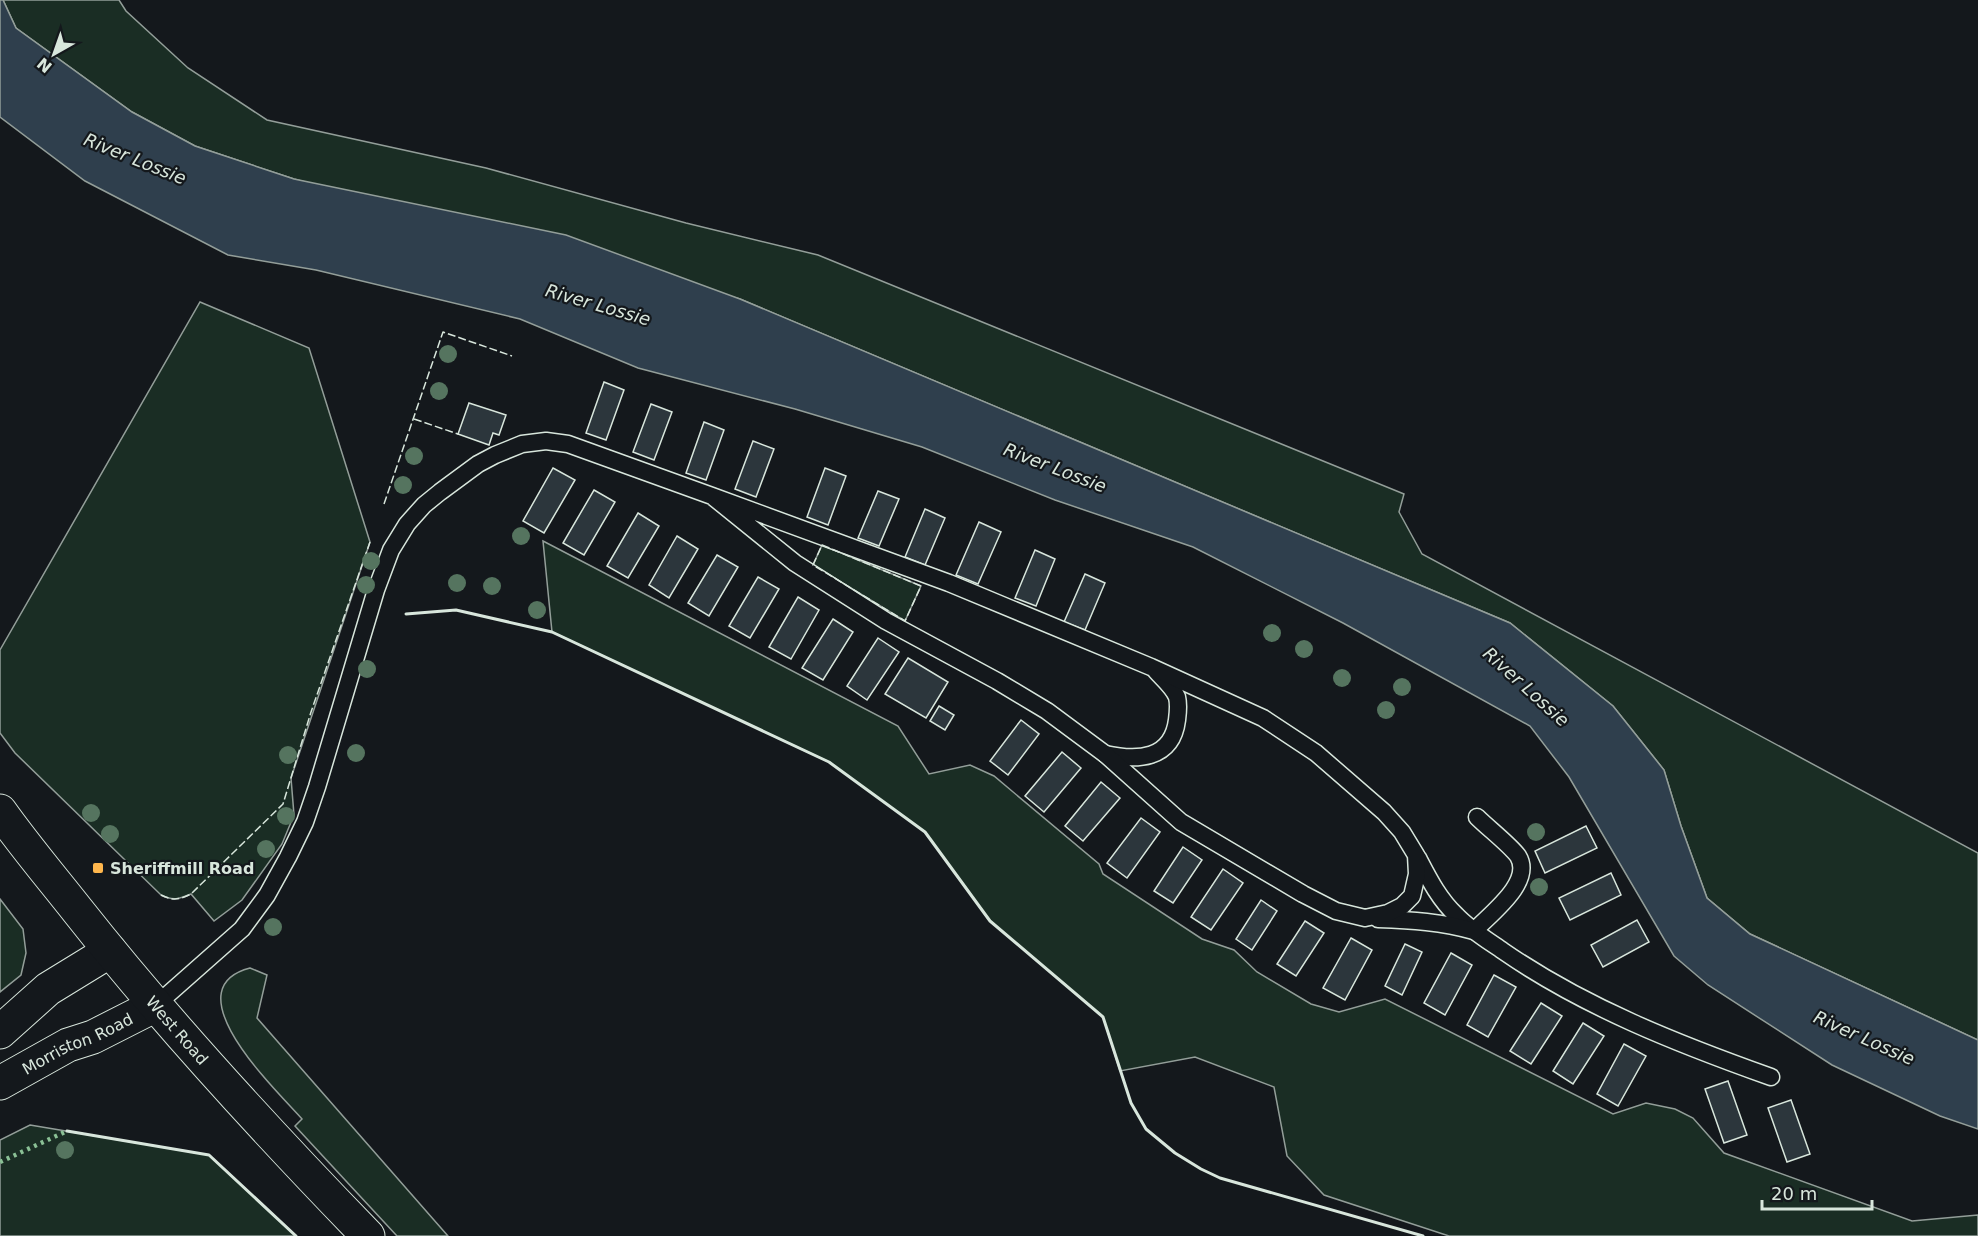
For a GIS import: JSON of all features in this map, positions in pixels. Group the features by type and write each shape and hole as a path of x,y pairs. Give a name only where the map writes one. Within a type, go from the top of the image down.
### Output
{"main road":[{"name":"West Road","path":"0,810 110,951 156,1005 293,1157 369,1236"},
{"path":"0,1032 48,989 110,951"},
{"name":"Morriston Road","path":"0,1083 68,1045 93,1037 156,1005"}],"lane":[{"path":"156,1005 242,928 267,895 288,857 317,787 376,590 391,550 407,524 424,505 478,464 522,444 546,441 568,444 949,583 1151,667 1263,718 1316,753 1384,812 1402,832 1444,903 1474,931 1536,974 1631,1022 1702,1053 1771,1077"},
{"path":"712,496 795,563 886,621 1047,711 1105,754 1181,822 1328,907 1365,918 1417,920 1454,925 1474,931"},
{"path":"1105,754 1121,757 1147,756 1166,746 1174,736 1179,707 1176,695 1151,667"},
{"path":"1474,931 1518,885 1522,870 1517,856 1477,817"},
{"path":"1365,918 1388,913 1402,906 1412,896 1417,874 1416,855"}],"green space":[{"path":"3,0 119,0 126,11 188,68 267,120 486,168 686,223 818,255 1404,494 1399,512 1422,554 1978,853 1978,1040 1750,934 1707,898 1664,770 1613,706 1510,623 740,299 294,179 195,146 132,112 16,28"},
{"path":"200,302 309,348 370,542 291,778 294,815 282,844 242,900 214,921 191,894 176,899 161,895 15,753 0,733 0,650"},
{"path":"543,541 898,726 929,774 970,765 994,776 1099,864 1103,874 1202,939 1234,950 1257,972 1311,1004 1339,1012 1385,999 1613,1114 1646,1103 1675,1109 1693,1118 1724,1153 1912,1221 1978,1215 1978,1236 1449,1236 1324,1195 1287,1156 1274,1087 1195,1057 1120,1071 1103,1017 990,921 925,832 829,762 552,632"},
{"path":"822,545 921,586 905,621 813,565"},
{"path":"0,899 23,929 26,953 21,975 0,992"},
{"path":"250,968 267,975 257,1018 448,1236 397,1236 295,1126 302,1119 253,1064 225,1018 221,997 228,979"},
{"path":"30,1125 209,1155 296,1236 0,1236 0,1140"}],"water":[{"name":"River Lossie","path":"0,0 3,0 16,28 132,112 195,146 294,179 566,235 740,299 1510,623 1613,706 1664,770 1707,898 1750,934 1978,1040 1978,1129 1940,1116 1832,1065 1708,985 1674,956 1569,777 1530,726 1343,623 1193,547 1055,500 922,447 795,409 638,368 520,319 316,270 228,255 85,181 0,117"}],"building":[{"path":"604,382 624,390 606,440 586,433"},
{"path":"469,403 506,415 499,435 493,433 489,445 458,434"},
{"path":"651,404 672,412 654,460 633,452"},
{"path":"704,422 724,430 706,480 686,473"},
{"path":"753,441 774,449 756,497 735,489"},
{"path":"553,468 575,480 544,533 523,521"},
{"path":"825,468 846,476 828,525 807,517"},
{"path":"594,490 615,502 584,555 563,543"},
{"path":"878,491 899,499 879,546 858,538"},
{"path":"925,509 945,518 925,565 905,557"},
{"path":"638,513 659,526 628,578 607,566"},
{"path":"979,522 1001,532 978,584 956,575"},
{"path":"677,536 698,549 669,598 649,585"},
{"path":"1035,550 1055,559 1036,606 1015,598"},
{"path":"717,555 738,567 709,616 688,603"},
{"path":"1085,574 1105,583 1085,630 1064,622"},
{"path":"758,577 779,589 750,638 729,626"},
{"path":"798,597 819,610 791,659 769,647"},
{"path":"833,619 853,632 823,680 802,668"},
{"path":"878,638 899,652 867,700 847,686"},
{"path":"908,658 948,682 926,718 885,694"},
{"path":"939,706 954,715 945,730 930,721"},
{"path":"1021,720 1039,734 1008,775 990,761"},
{"path":"1062,752 1081,768 1044,812 1025,796"},
{"path":"1101,782 1120,798 1083,841 1065,826"},
{"path":"1141,818 1160,832 1127,878 1107,863"},
{"path":"1586,826 1597,848 1545,873 1535,851"},
{"path":"1183,847 1202,860 1173,903 1154,891"},
{"path":"1223,869 1243,883 1211,930 1191,917"},
{"path":"1611,873 1621,895 1570,920 1559,898"},
{"path":"1261,900 1277,911 1252,950 1236,939"},
{"path":"1637,920 1649,942 1603,967 1591,945"},
{"path":"1305,921 1324,933 1296,976 1277,964"},
{"path":"1351,938 1372,950 1345,1000 1323,988"},
{"path":"1405,944 1422,952 1402,995 1385,986"},
{"path":"1451,953 1472,965 1445,1015 1424,1003"},
{"path":"1494,975 1516,987 1488,1037 1467,1025"},
{"path":"1541,1003 1562,1016 1531,1064 1510,1051"},
{"path":"1583,1023 1604,1036 1573,1084 1553,1071"},
{"path":"1624,1044 1646,1056 1618,1106 1597,1094"},
{"path":"1728,1081 1747,1135 1724,1143 1705,1089"},
{"path":"1791,1100 1810,1154 1787,1162 1768,1108"}],"hedge":[{"path":"0,1162 67,1131"}],"fence":[{"path":"384,504 443,332 512,356"},
{"path":"414,419 458,434"},
{"path":"161,895 176,899 191,894 283,804 311,712 370,542"},
{"path":"822,545 921,586 905,621 813,565 822,545"}],"wall":[{"path":"406,614 456,610 552,632 829,762 925,832 990,921 1103,1017 1131,1103 1146,1129 1175,1153 1220,1178 1423,1236"},
{"path":"67,1131 209,1155 296,1236"}],"place":[{"name":"Sheriffmill Road","path":"98,868"}]}
